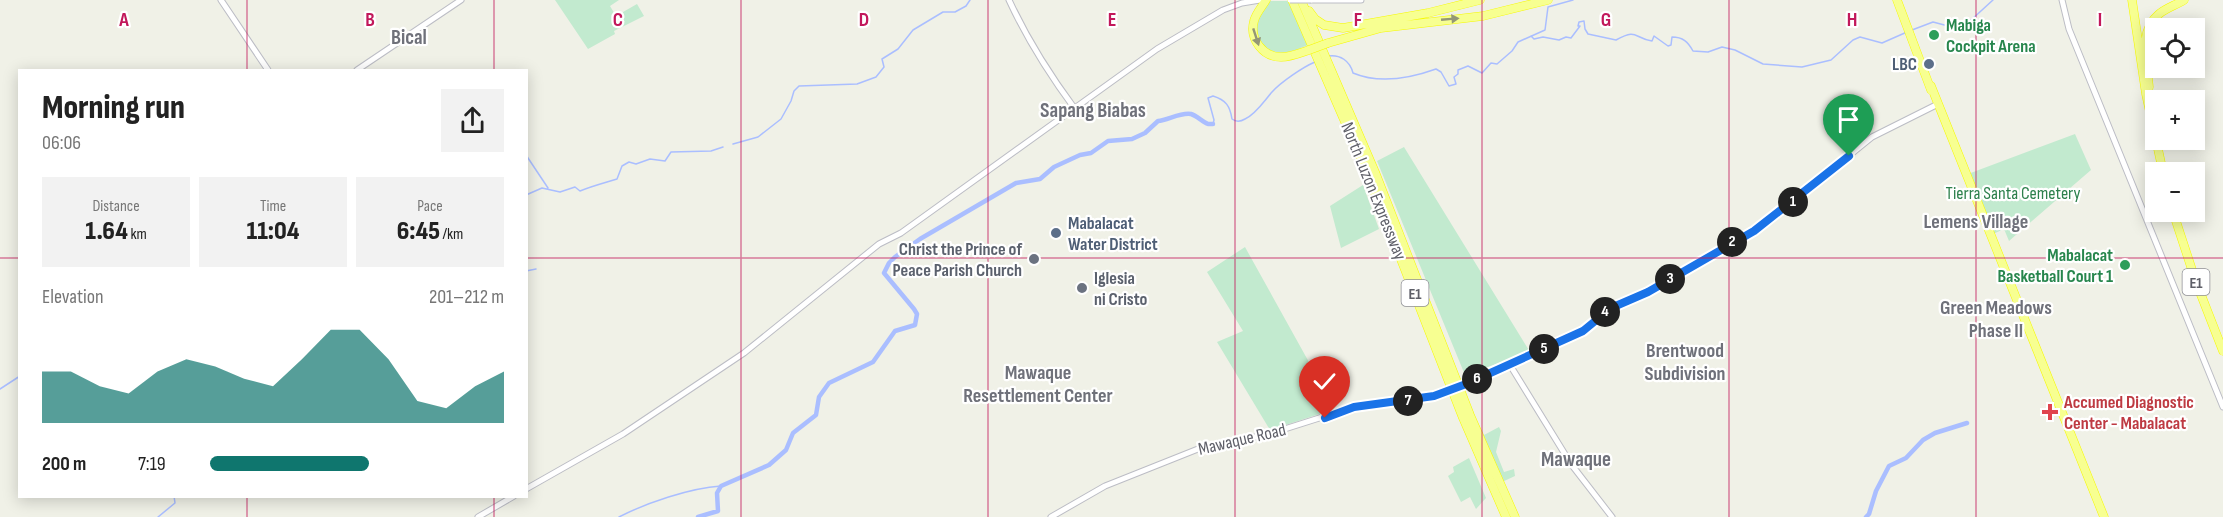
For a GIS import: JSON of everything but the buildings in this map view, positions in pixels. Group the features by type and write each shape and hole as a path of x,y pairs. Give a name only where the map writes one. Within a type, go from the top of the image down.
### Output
{"highway":[{"path":"1266,0 1256,17 1253,30 1257,43 1268,54 1278,57 1287,57 1364,32 1393,26 1483,16 1548,0"},
{"name":"North Luzon Expressway","path":"1291,0 1318,47"},
{"name":"North Luzon Expressway","path":"1301,0 1463,418 1506,517"},
{"name":"E1","path":"1301,0 1314,18 1324,25 1336,28 1428,14 1480,0"},
{"path":"1480,0 1475,4 1474,9 1477,14 1483,16"},
{"path":"1899,0 1936,105 1949,139 1952,140"},
{"path":"2133,0 2135,39 2138,44 2149,112 2162,162"},
{"path":"2133,0 2150,90"},
{"path":"2150,90 2145,44 2147,31 2158,15 2184,0"},
{"path":"1318,47 1362,29 1428,14"},
{"name":"North Luzon Expressway","path":"1326,67 1376,172 1470,415 1515,517"},
{"path":"1930,86 1933,87 1952,140 2104,517"},
{"name":"E1","path":"2179,222 2223,340"},
{"name":"E1","path":"2179,222 2196,282 2223,351"}],"street":[{"path":"221,0 267,69"},
{"path":"358,69 461,0"},
{"path":"1009,0 1025,34 1075,109"},
{"path":"528,488 623,434 744,353 879,244 902,233 1157,49 1230,7 1260,0"},
{"path":"1291,0 1361,0"},
{"path":"2062,0 2069,29 2223,407"},
{"name":"Mawaque Road","path":"1051,517 1105,486 1198,449 1293,427 1354,407 1422,399 1443,393 1510,365 1583,331 1611,308 1648,292 1754,231 1872,136 1936,105"},
{"path":"1510,365 1573,466 1612,517"},
{"path":"478,517 511,498"}],"green space":[{"path":"555,0 619,0 610,6 616,16 637,4 644,16 614,31 615,34 588,49"},
{"path":"1268,1 1290,1 1310,44 1293,51 1274,52 1259,42 1257,22"},
{"name":"Tierra Santa Cemetery","path":"2075,134 2091,170 2009,241 2004,229 1993,234 1968,174"},
{"path":"1404,147 1530,352 1465,375 1377,161"},
{"path":"1363,185 1379,229 1341,248 1330,206"},
{"path":"1245,247 1335,409 1270,430 1217,342 1243,331 1207,272"},
{"path":"1499,427 1501,431 1496,452 1504,472 1514,469 1515,476 1502,482 1479,431 1482,430 1484,435"},
{"path":"1469,458 1486,498 1476,509 1470,497 1461,502 1448,476 1454,472 1453,467"}],"waterway":[{"path":"733,144 758,137 781,119 794,91 799,86 857,84 876,77 884,67 882,59 898,49 913,30 943,12 955,12 966,6 970,0"},
{"path":"1328,56 1340,57 1350,65 1353,73 1373,78 1406,77 1436,69 1441,72 1449,86 1456,84 1454,77 1458,74 1458,70 1468,66 1482,73 1491,63 1497,64 1512,51 1518,42 1545,30 1548,7 1573,0"},
{"path":"1912,30 1933,22 1952,27 1959,26 1970,21 1993,0"},
{"path":"1531,36 1534,39 1571,38 1580,26 1578,26 1579,22 1584,21 1588,34 1616,40 1632,34 1652,41 1654,36 1668,46 1671,45 1672,37 1676,37 1685,41 1693,51 1708,52 1722,47 1735,50 1763,64 1802,67 1831,60 1853,40 1860,37 1882,43 1907,32"},
{"path":"1213,124 1208,98 1213,96 1221,99 1229,107 1232,119 1241,121 1256,111 1281,84 1315,62"},
{"path":"698,517 718,511 717,493 721,486 769,465 786,450 793,433 816,415 819,397 829,383 873,362 895,331 915,325 917,314 884,273 895,257 920,239 1016,183 1040,179 1054,167 1080,155 1091,153 1108,141 1132,139 1145,133 1158,121 1183,114 1191,114 1208,124 1213,124"},
{"path":"528,194 542,188 560,192 575,187 580,191 617,179 622,166 629,162 636,164 650,159 665,161 671,152 711,151 723,147"},
{"path":"528,158 548,188"},
{"path":"528,271 536,269"},
{"path":"0,389 18,377"},
{"path":"1866,517 1889,466 1906,458 1923,440 1935,433 1967,423"},
{"path":"619,517 668,497 721,486"},
{"path":"158,517 175,503 174,498"}],"place":[{"name":"Mabiga Cockpit Arena","path":"1934,35"},
{"name":"LBC","path":"1929,64"},
{"name":"Mabalacat Water District","path":"1056,233"},
{"name":"Christ the Prince of Peace Parish Church","path":"1034,259"},
{"name":"Mabalacat Basketball Court 1","path":"2125,265"},
{"name":"Iglesia ni Cristo","path":"1082,288"},
{"name":"Accumed Diagnostic Center - Mabalacat","path":"2050,412"}],"district":[{"name":"Bical","path":"409,37"},
{"name":"Sapang Biabas","path":"1093,110"},
{"name":"Lemens Village","path":"1976,221"},
{"name":"Green Meadows Phase II","path":"1996,318"},
{"name":"Brentwood Subdivision","path":"1685,362"},
{"name":"Mawaque Resettlement Center","path":"1038,384"},
{"name":"Mawaque","path":"1576,459"}],"route":[{"path":"1325,418 1354,407 1412,401 1434,396 1583,331 1611,308 1641,296 1754,231 1849,156"}]}
